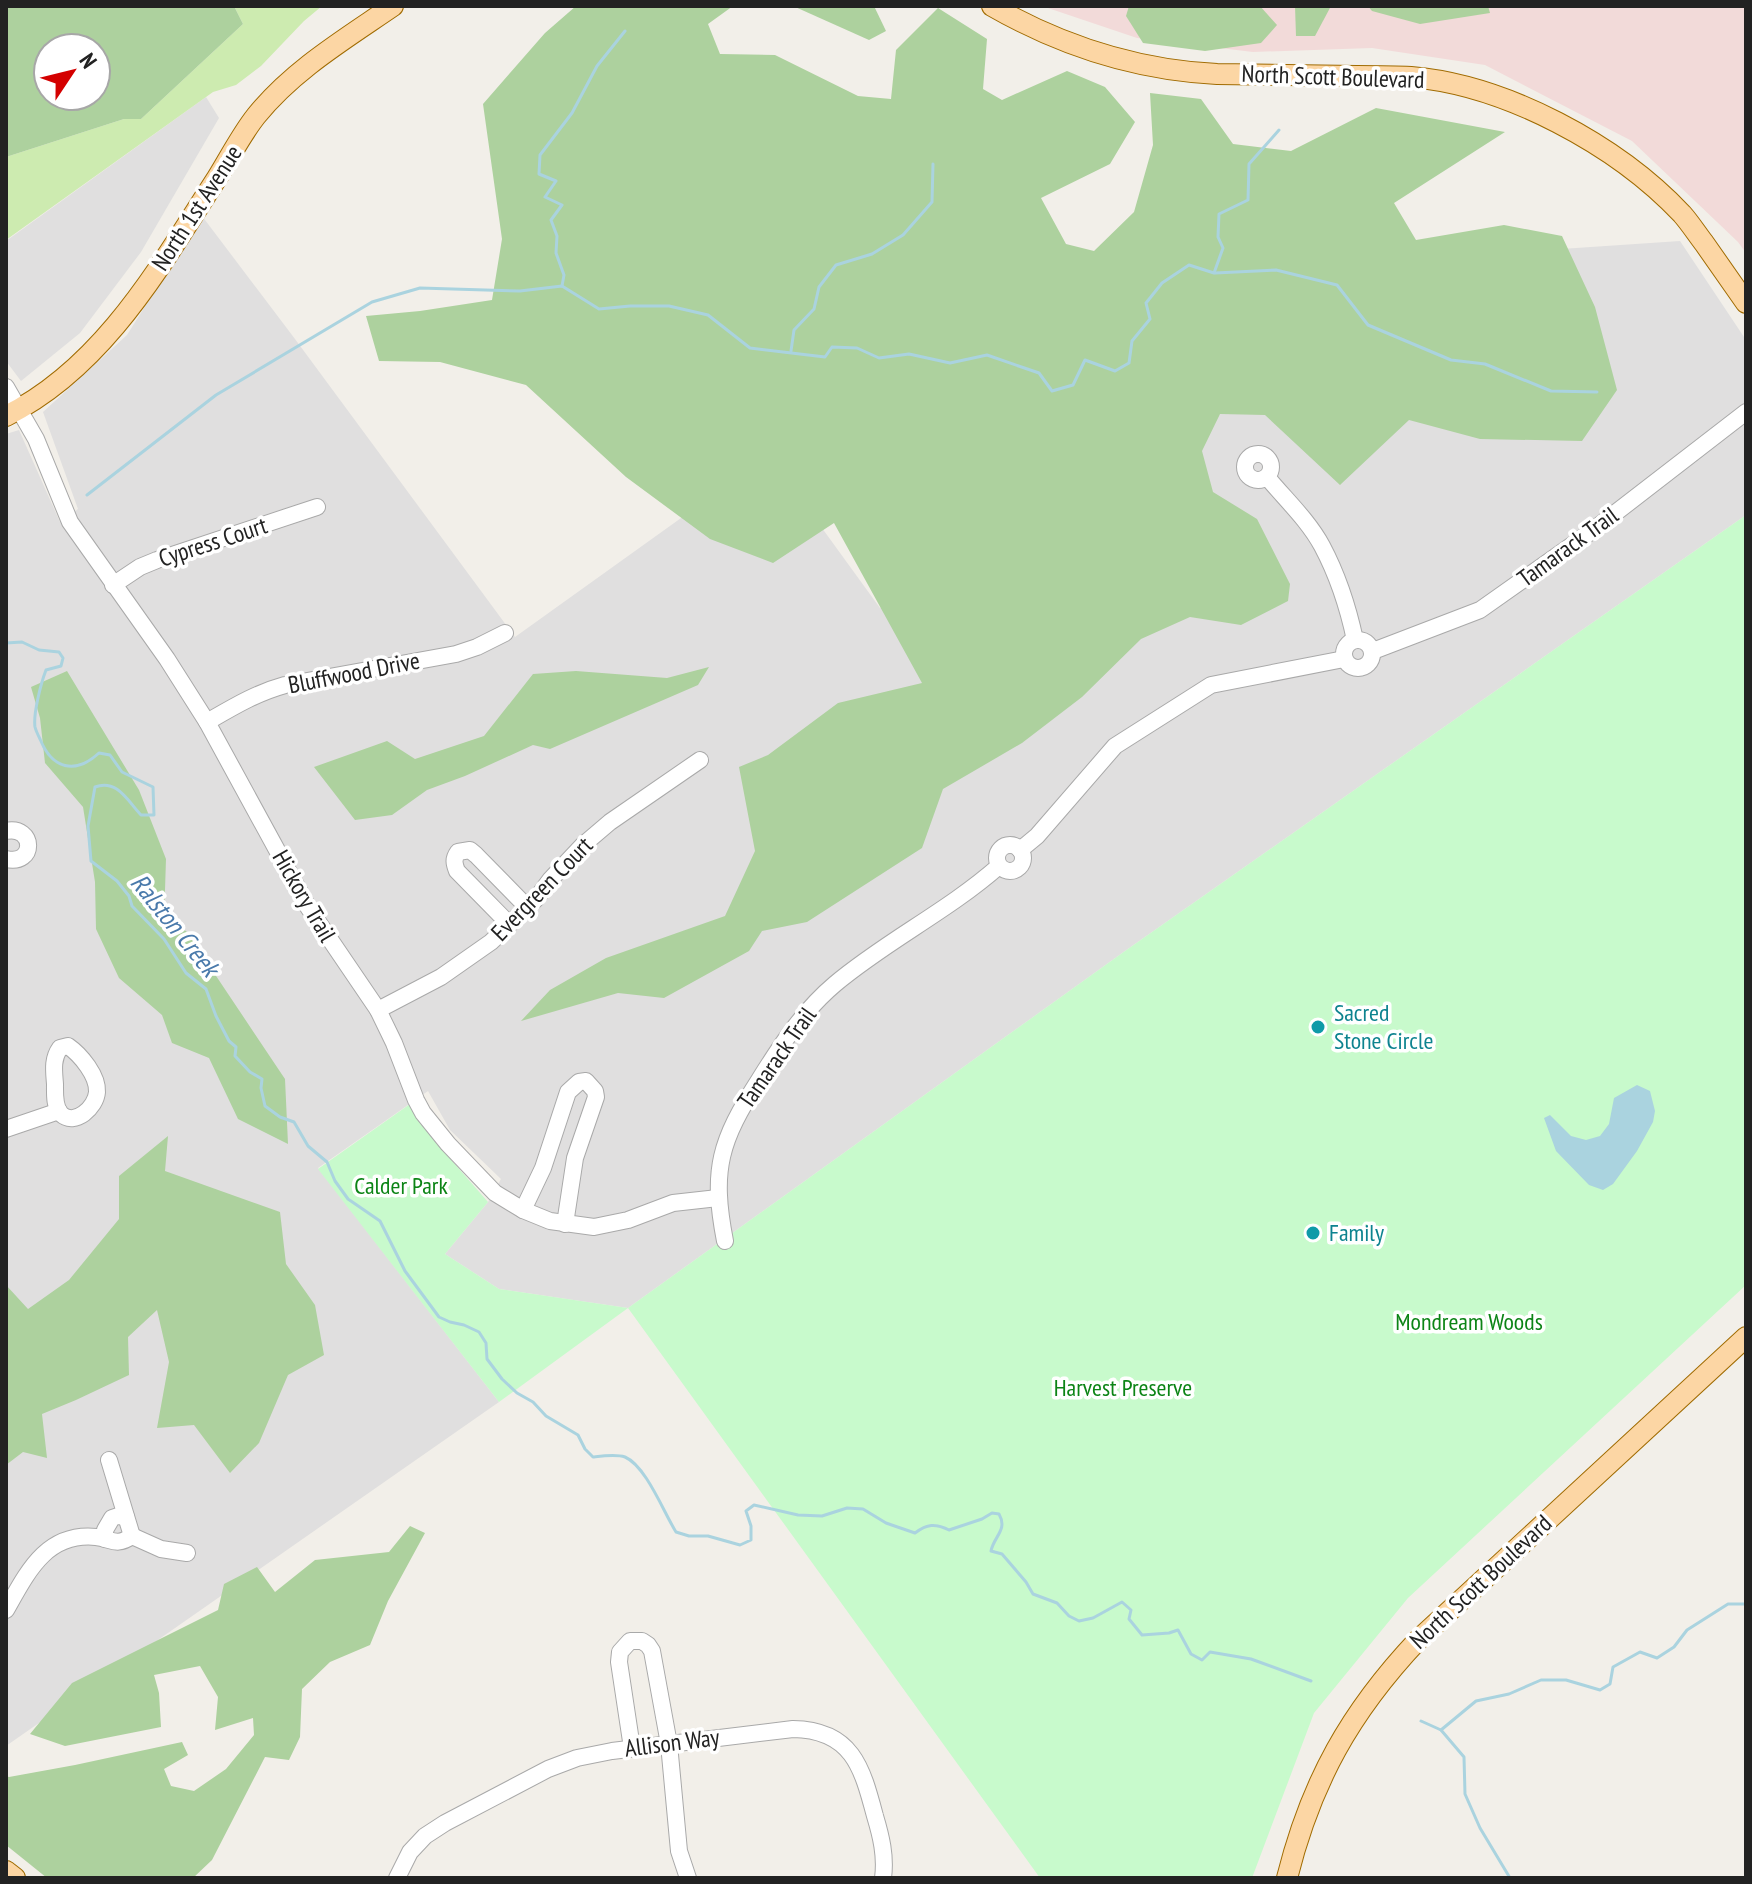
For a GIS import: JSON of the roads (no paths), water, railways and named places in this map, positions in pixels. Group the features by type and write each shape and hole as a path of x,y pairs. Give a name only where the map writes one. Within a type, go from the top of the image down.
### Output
{"main road":[{"name":"North 1st Avenue","path":"12,413 68,374 110,332 158,270 255,118 279,90 312,62 393,6"},
{"name":"North Scott Boulevard","path":"992,6 1080,47 1142,64 1214,74 1411,77 1469,87 1509,100 1584,138 1653,187 1684,215 1746,303"},
{"name":"North Scott Boulevard","path":"1287,1878 1302,1823 1317,1784 1359,1710 1393,1666 1746,1337"},
{"path":"6,1871 15,1878"}],"street":[{"name":"Hickory Trail","path":"6,387 12,413 42,450 70,522 167,659 207,722 308,907 378,1010 423,1113 448,1144 495,1193 523,1210 550,1221 594,1227 628,1220 673,1203 718,1198"},
{"name":"Tamarack Trail","path":"1373,651 1480,610 1592,531 1746,412"},
{"path":"1267,477 1321,544 1347,602 1355,640"},
{"name":"Cypress Court","path":"113,585 157,560 317,507"},
{"name":"Bluffwood Drive","path":"207,722 266,690 456,654 505,633"},
{"path":"1355,640 1368,643 1373,651 1368,665 1360,669 1350,666 1344,659 1347,645 1355,640"},
{"name":"Tamarack Trail","path":"725,1241 718,1198 719,1170 727,1136 777,1052 819,999 851,971 999,866 997,856 1003,847 1011,845 1020,850 1037,836 1115,746 1211,685 1344,659"},
{"name":"Evergreen Court","path":"378,1010 472,957 527,907 583,845 610,822 700,760"},
{"path":"6,831 22,832 28,846 20,859 6,859"},
{"path":"509,924 457,871 454,857 458,852 470,850 527,907"},
{"path":"523,1210 543,1168 568,1092 579,1082 586,1081 596,1097 575,1158 565,1224"},
{"path":"6,1129 59,1111"},
{"path":"109,1460 132,1536 161,1549 187,1553"},
{"path":"105,1539 105,1530 112,1518 126,1517"},
{"path":"6,1610 27,1572 43,1554 67,1540 95,1537 120,1542 132,1536"},
{"path":"632,1748 619,1662 624,1646 635,1640 642,1641 652,1651 669,1744 679,1851 688,1878"},
{"name":"Allison Way","path":"397,1878 410,1852 425,1836 548,1769 577,1758 632,1748 809,1729 836,1740 853,1756 865,1778 882,1842 883,1878"}],"water":[{"path":"1637,1085 1650,1091 1655,1111 1653,1122 1613,1184 1603,1190 1589,1185 1556,1151 1544,1118 1550,1115 1571,1136 1586,1140 1600,1136 1609,1124 1614,1098"}],"waterway":[{"path":"562,286 564,275 556,253 557,236 551,220 562,205 545,197 556,181 539,174 540,155 572,113 597,66 625,31"},
{"path":"87,495 216,395 372,302 420,288 520,291 562,286 599,309 669,306 708,315 750,348 825,357 832,347 857,348 879,358 909,354 950,363 987,355 1039,373 1052,391 1073,385 1085,360 1115,371 1129,363 1132,341 1150,319 1146,303 1162,283 1189,265 1214,273 1223,248 1218,237 1219,214 1248,200 1249,164 1279,130"},
{"path":"791,351 794,330 814,309 819,287 836,265 872,254 903,235 932,202 933,164"},
{"path":"1215,273 1276,270 1337,285 1368,325 1451,360 1485,364 1551,391 1597,392"},
{"name":"Ralston Creek","path":"6,643 22,642 39,650 59,652 63,658 61,666 46,670 35,714 36,730 51,757 65,766 73,766 99,753 110,755 122,772 153,787 154,815 141,815 116,788 95,787 88,826 91,861 117,881 129,896 132,906 164,939 186,973 206,989 216,1016 229,1041 236,1047 235,1056 250,1072 262,1079 265,1106 294,1122 308,1146 327,1162 335,1181 348,1199 380,1221 405,1271 439,1317 479,1332 486,1343 487,1359 502,1379 546,1416 578,1435 593,1457 617,1456 633,1462 647,1480 676,1532 708,1536 740,1545 751,1540 746,1511 754,1505 798,1515 822,1516 847,1508 863,1509 886,1523 915,1533 931,1526 949,1530 992,1513 999,1514 1001,1529 991,1551 1002,1554 1033,1594 1057,1603 1069,1616 1079,1621 1093,1618 1122,1602 1131,1610 1129,1619 1142,1635 1178,1630 1191,1654 1202,1660 1210,1652 1251,1659 1311,1681"},
{"path":"1441,1730 1476,1701 1509,1694 1541,1680 1566,1680 1600,1690 1610,1684 1613,1667 1640,1652 1657,1658 1674,1647 1687,1630 1728,1604 1746,1603"},
{"name":"Ralston Creek","path":"1421,1721 1441,1730 1464,1757 1465,1794 1480,1828 1510,1878"}],"place":[{"name":"Sacred Stone Circle","path":"1318,1027"},
{"name":"Family","path":"1313,1233"}],"park label":[{"name":"Calder Park","path":"401,1186"},
{"name":"Mondream Woods","path":"1469,1322"},
{"name":"Harvest Preserve","path":"1123,1388"}]}
